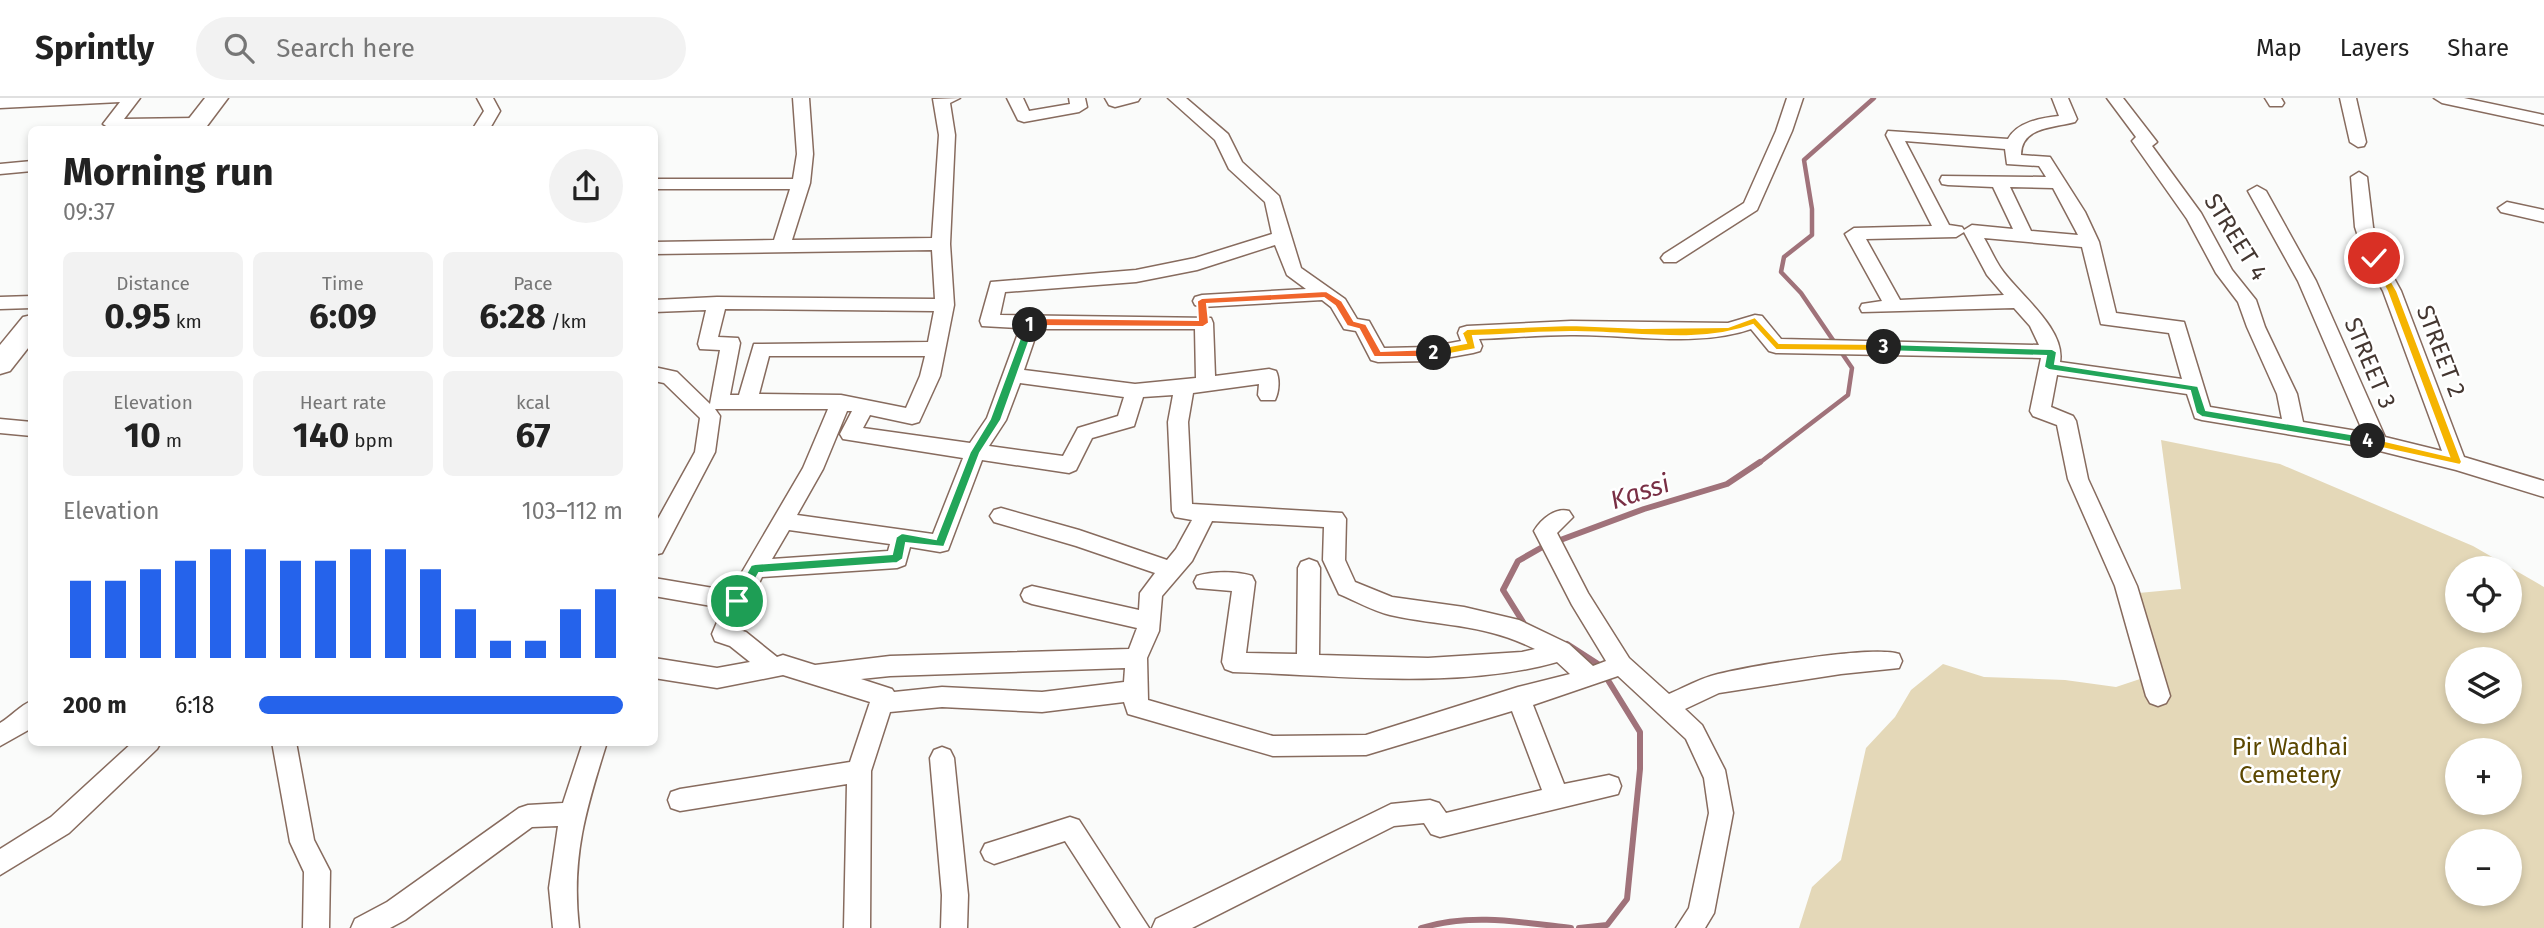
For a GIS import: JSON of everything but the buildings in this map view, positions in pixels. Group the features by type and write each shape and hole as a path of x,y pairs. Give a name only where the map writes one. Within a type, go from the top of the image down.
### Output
{"main road":[{"path":"194,126 217,98"},
{"path":"0,364 28,329"}],"street":[{"path":"0,103 118,98"},
{"path":"132,98 111,124 194,126"},
{"path":"483,126 492,111 485,98"},
{"path":"781,247 800,184 805,155 801,98"},
{"path":"717,303 707,344 731,343 719,403 841,402 912,417 930,376 945,305 941,244 947,135 941,99 952,98"},
{"path":"1015,98 1024,117 1079,107 1077,98"},
{"path":"1113,98 1115,102 1132,98"},
{"path":"1176,98 1222,138 1235,165 1273,200 1281,237 1293,271 1338,303 1351,324 1362,326 1378,355 1429,354 1473,346 1467,333 1571,328 1642,331 1729,330 1755,321 1776,346 2051,359 2195,388"},
{"path":"1670,258 1751,206 1784,131 1794,98"},
{"path":"2060,98 2070,119 2044,123 2019,134 2013,145 2013,160 2044,161 2076,212 2090,242 2108,319 2177,327 2202,413 2377,443 2456,462 2544,489"},
{"name":"STREET 4","path":"2115,98 2149,142 2140,141 2195,217 2225,273 2247,300 2256,327 2287,394 2294,428"},
{"path":"2348,98 2358,142"},
{"path":"2442,98 2544,120"},
{"path":"1943,231 1894,135 2013,145"},
{"path":"0,169 28,166"},
{"name":"STREET 2","path":"2359,177 2364,227 2374,258 2392,291 2456,462"},
{"path":"1948,180 2056,183"},
{"path":"1999,181 2025,236"},
{"path":"658,184 800,184"},
{"name":"STREET 3","path":"2257,191 2307,281 2377,443"},
{"path":"2507,208 2544,216"},
{"path":"1894,307 1854,234 1972,231 2090,242"},
{"path":"1972,231 1993,271 2038,323 2051,359 2040,411 2066,421 2078,480 2126,586 2158,696"},
{"path":"1203,323 989,321 997,286 1136,276 1200,263 1281,237"},
{"path":"658,248 941,244"},
{"path":"1200,263 1206,384"},
{"path":"1202,301 1326,294"},
{"path":"1869,308 2021,301"},
{"path":"0,303 28,302"},
{"path":"658,306 717,303 945,305"},
{"path":"782,521 940,544 975,452 996,420 1031,322"},
{"path":"747,401 761,349 936,349"},
{"path":"658,374 670,377 710,416 705,452 658,540"},
{"path":"1013,375 1135,391 1269,376 1268,395"},
{"path":"1184,387 1178,422 1182,511 1335,519 1334,560 1347,588 1390,606 1464,616 1511,627 1561,651 1589,677"},
{"path":"864,407 850,434 1069,465 1085,433 1127,421 1135,391"},
{"path":"773,667 738,639 723,634 737,601 813,469 841,402"},
{"path":"0,425 28,428"},
{"path":"1206,513 1184,555 1151,593 1148,631 1136,658 1136,707 1273,746 1366,746 1621,665"},
{"path":"1001,516 1079,538 1171,570"},
{"path":"1562,517 1545,531 1555,554 1621,665 1668,705 1694,732 1716,778 1721,813 1701,913 1689,928"},
{"path":"755,569 897,559 902,537"},
{"path":"1308,663 1309,568"},
{"path":"1205,582 1244,582 1233,662 1428,668 1522,662 1561,651"},
{"path":"658,588 737,601"},
{"path":"1032,595 1149,622"},
{"path":"814,675 890,666 1136,658"},
{"path":"1668,705 1717,684 1841,664 1891,661"},
{"path":"658,669 718,678 783,665 884,696 859,771 857,928"},
{"path":"881,703 942,697 1042,702 1136,691"},
{"path":"1518,697 1557,797"},
{"path":"0,736 28,717"},
{"path":"0,863 60,825 145,746"},
{"path":"285,746 303,842 317,871 316,928"},
{"path":"566,928 562,888 572,814 594,746"},
{"path":"942,758 955,895 954,928"},
{"path":"680,800 859,771"},
{"path":"1165,928 1391,815 1430,811 1440,827 1609,786"},
{"path":"364,928 396,911 528,816 572,814"},
{"path":"994,852 1070,828 1136,928"}],"green space":[{"name":"Pir Wadhai Cemetery","path":"2161,440 2280,464 2473,546 2490,556 2445,556 2445,633 2522,633 2522,574 2544,587 2544,928 1799,928 1812,887 1841,860 1866,748 1895,717 1911,690 1943,664 1984,677 2065,680 2116,687 2146,677 2128,594 2181,589"}],"waterway":[{"name":"Kassi","path":"1758,464 1848,395 1852,368 1801,293 1781,272 1784,257 1812,235 1812,209 1804,160 1874,98"},
{"name":"Kassi","path":"1555,542 1644,509 1727,484 1760,462"},
{"name":"Kassi","path":"1526,627 1503,590 1518,561 1546,545"},
{"name":"Kassi","path":"1567,644 1598,664 1640,732 1640,769 1627,899 1607,925 1579,928"},
{"name":"Kassi","path":"1421,928 1440,923 1477,920 1514,921 1571,928"}],"route":[{"path":"737,601 755,569 897,559 902,537 940,544 975,452 996,420 1031,322 1203,323 1202,301 1326,294 1338,303 1351,324 1362,326 1378,355 1429,354 1473,346 1467,333 1571,328 1642,331 1729,330 1755,321 1776,346 2052,352 2049,367 2195,388 2202,413 2364,440 2456,462 2392,291 2374,258"}]}
